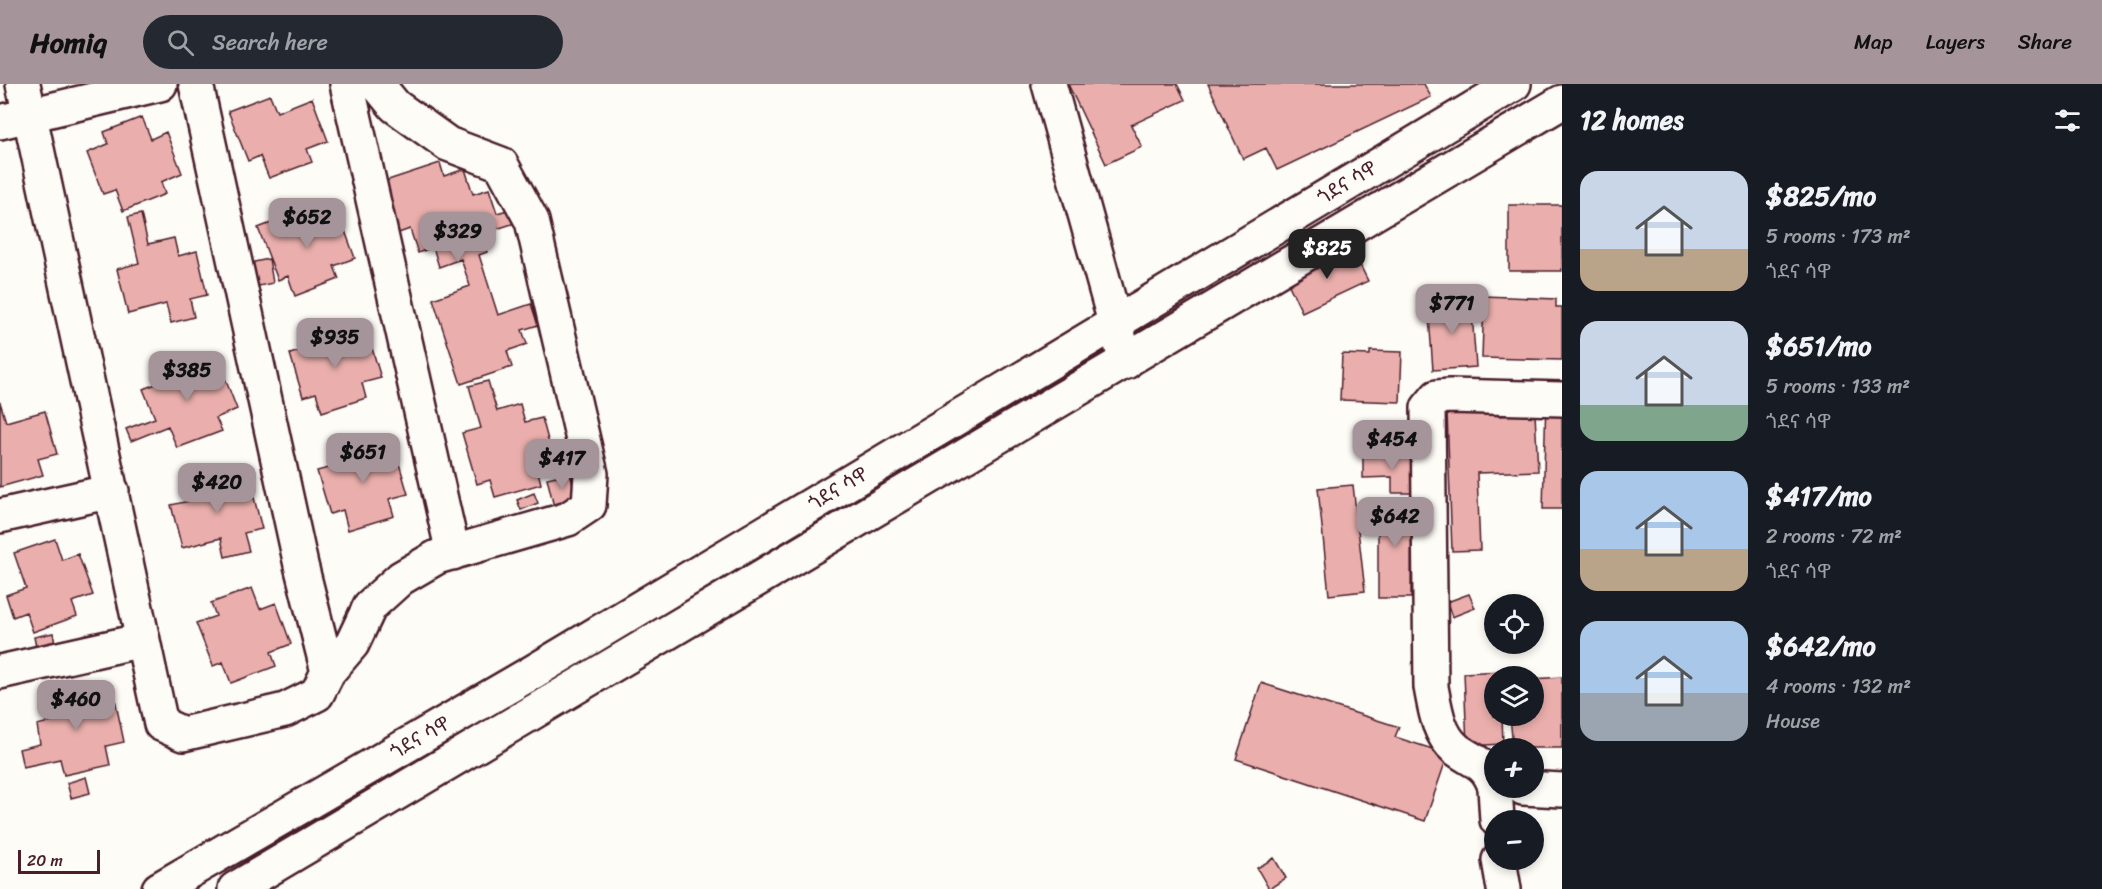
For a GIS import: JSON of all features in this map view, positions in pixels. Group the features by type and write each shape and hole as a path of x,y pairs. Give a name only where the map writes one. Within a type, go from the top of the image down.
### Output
{"street":[{"path":"160,84 18,107 112,491 161,724 183,734 285,710 317,694 328,672 352,644 370,606 401,578 437,557 567,519 590,505 591,474 532,221 501,164 448,144 395,106 377,84"},
{"path":"196,84 301,565 328,672"},
{"path":"347,84 453,553"},
{"path":"1049,84 1126,362"},
{"name":"ጎደና ሳዋ","path":"159,889 533,672 1514,84"},
{"name":"ጎደና ሳዋ","path":"243,887 1562,102"},
{"path":"1484,767 1455,748 1438,723 1431,687 1428,408 1437,397 1450,396 1562,399"},
{"path":"0,516 112,491"},
{"path":"0,672 144,639"},
{"path":"1544,789 1562,790"},
{"path":"1501,870 1504,889"}],"building":[{"path":"1068,84 1177,84 1185,100 1131,125 1142,147 1106,164"},
{"path":"1208,84 1424,84 1431,97 1277,170 1266,148 1243,159"},
{"path":"270,95 277,112 312,98 328,141 307,149 312,162 269,178 260,156 248,161 228,111"},
{"path":"142,117 151,139 166,132 182,173 161,182 165,194 123,211 115,190 103,194 87,153 108,144 104,132"},
{"path":"440,163 444,176 465,169 473,194 489,189 497,213 511,209 515,223 481,234 487,252 479,255 498,315 531,304 538,325 522,330 527,344 507,351 512,367 461,384 433,299 470,286 461,259 439,267 433,247 418,253 410,229 390,236 373,185"},
{"path":"318,205 325,223 340,217 355,258 334,266 339,279 295,296 288,276 278,280 258,228"},
{"path":"1509,205 1562,205 1562,271 1509,271"},
{"path":"141,214 148,244 174,238 178,256 197,251 207,295 190,299 194,317 171,323 166,304 128,314 117,269 139,263 128,217"},
{"path":"1351,247 1368,281 1302,312 1286,279"},
{"path":"269,259 273,283 249,288 245,264"},
{"path":"1484,296 1556,299 1556,307 1562,307 1562,360 1482,358"},
{"path":"1471,300 1476,367 1433,370 1428,303"},
{"path":"324,325 331,346 368,335 381,378 362,383 366,398 322,412 316,393 303,397 290,354 309,348 304,332"},
{"path":"1370,351 1402,352 1400,402 1340,400 1342,354 1370,355"},
{"path":"198,353 207,374 221,368 237,409 216,418 222,431 177,448 168,426 131,441 126,429 155,418 143,389 161,382 157,370"},
{"path":"488,381 497,411 520,404 525,422 542,418 554,462 537,467 541,484 495,497 490,480 477,484 462,433 481,428 469,386"},
{"path":"1546,398 1562,399 1562,509 1543,509"},
{"path":"0,402 6,422 45,411 57,454 38,459 43,475 0,487"},
{"path":"1498,410 1498,416 1535,414 1538,471 1477,473 1480,550 1452,551 1447,412"},
{"path":"372,439 377,456 395,450 408,494 389,499 394,516 348,530 343,510 330,514 317,471 336,466 332,451"},
{"path":"1413,455 1413,493 1392,493 1392,477 1363,478 1363,457"},
{"path":"229,473 233,490 251,486 262,529 244,533 249,551 225,557 221,538 182,548 171,505 189,501 185,483"},
{"path":"570,473 577,501 554,507 547,478"},
{"path":"1353,485 1365,591 1329,595 1318,488"},
{"path":"534,493 538,503 521,510 517,500"},
{"path":"1378,499 1412,499 1411,598 1378,598"},
{"path":"55,539 62,560 78,554 93,595 72,602 77,616 33,632 26,612 13,617 6,595 26,588 14,553"},
{"path":"252,588 260,609 276,603 291,644 271,652 276,666 231,683 223,662 213,666 196,623 216,616 211,603"},
{"path":"1469,594 1475,608 1452,617 1447,602"},
{"path":"53,633 56,648 37,652 34,637"},
{"path":"1484,672 1484,726 1502,726 1503,738 1484,738 1484,745 1467,746 1464,673"},
{"path":"1562,677 1562,748 1544,748 1544,738 1512,738 1511,726 1544,726 1544,678"},
{"path":"88,682 92,704 115,699 124,742 106,746 110,765 64,775 60,759 23,767 19,749 40,744 37,725 53,721 46,691"},
{"path":"1261,683 1399,727 1395,737 1448,754 1425,821 1236,759"},
{"path":"86,777 90,793 71,798 67,783"},
{"path":"1274,858 1286,878 1269,889 1257,868"}]}
